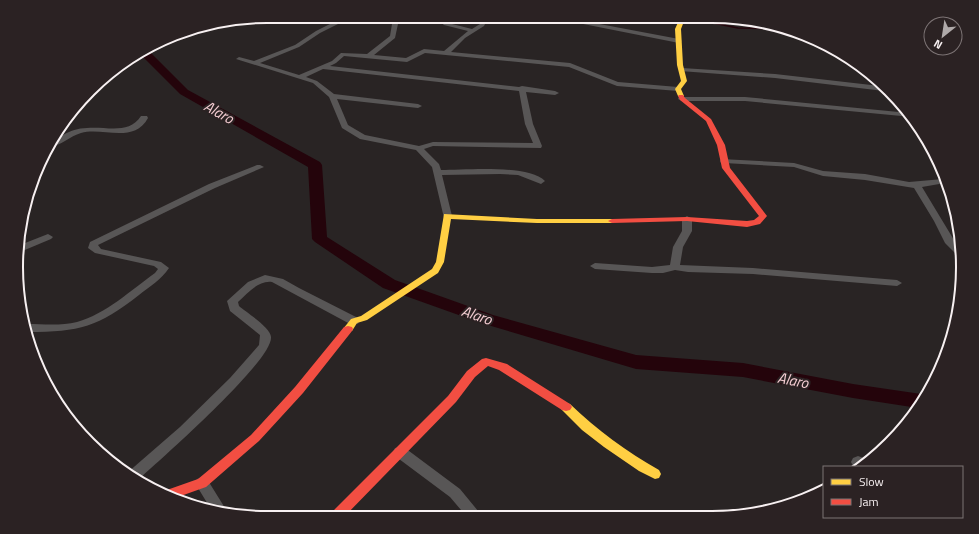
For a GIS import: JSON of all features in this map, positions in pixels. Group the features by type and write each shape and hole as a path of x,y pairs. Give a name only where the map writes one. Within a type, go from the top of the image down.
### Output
{"street":[{"path":"254,63 297,46 318,32 336,23"},
{"path":"369,56 393,37 395,23"},
{"path":"445,23 473,31"},
{"path":"446,53 463,37 483,23"},
{"path":"583,23 679,41"},
{"path":"678,89 684,81 680,65 678,29 681,23"},
{"path":"300,77 321,66 334,62 343,54 407,60 424,51 570,66 617,84 678,89"},
{"path":"239,59 315,82 332,96 345,126 363,137 419,148 433,144 538,146 529,124 522,88"},
{"path":"321,66 522,88 554,93"},
{"path":"682,70 775,76 878,88"},
{"path":"448,216 566,221 687,219 744,224 753,224 761,220 763,216 762,212 726,168 721,145 709,120 682,99 681,92 678,89"},
{"path":"332,96 418,106"},
{"path":"682,99 745,99 902,114"},
{"path":"58,142 85,130 125,131 138,126 144,118"},
{"path":"175,492 202,483 255,438 299,390 354,321 364,318 437,269 448,216 436,166 419,148"},
{"path":"724,161 734,160 794,165 823,173 916,185 940,182"},
{"path":"31,328 64,328 90,321 103,315 159,275 164,268 157,264 98,250 93,248 93,244 212,186 260,167"},
{"path":"438,173 500,171 519,172 541,181"},
{"path":"916,185 939,221 950,243 955,248"},
{"path":"675,267 678,247 687,231 687,219"},
{"path":"24,247 48,237"},
{"path":"595,266 652,270 663,270 675,267 688,269 803,274 897,283"},
{"path":"137,473 194,421 264,346 266,338 265,333 234,308 232,301 258,281 265,278 273,279 284,284 297,293 319,302 354,321"},
{"path":"342,511 452,399 464,381 480,365 486,362 503,367 566,406 578,419 625,457 655,474"},
{"path":"400,452 455,493 471,511"},
{"path":"202,483 216,505"}],"waterway":[{"path":"714,23 738,28 762,28"},
{"name":"Alaro","path":"147,55 184,92 315,165 320,239 389,284 487,319 636,362 743,370 853,391 917,400"}],"traffic: slow":[{"path":"681,23 678,29 680,65 684,81 678,89 681,96"},
{"path":"348,329 354,321 364,318 435,271 440,262 447,216 537,221 612,221"},
{"path":"566,407 608,444 655,474"}],"traffic: jam":[{"path":"612,221 687,219 747,224 757,222 763,216 726,168 721,145 709,120 682,99 681,96"},
{"path":"175,492 202,483 255,438 299,390 348,329"},
{"path":"342,511 452,399 471,374 486,362 503,367 566,407"}]}
